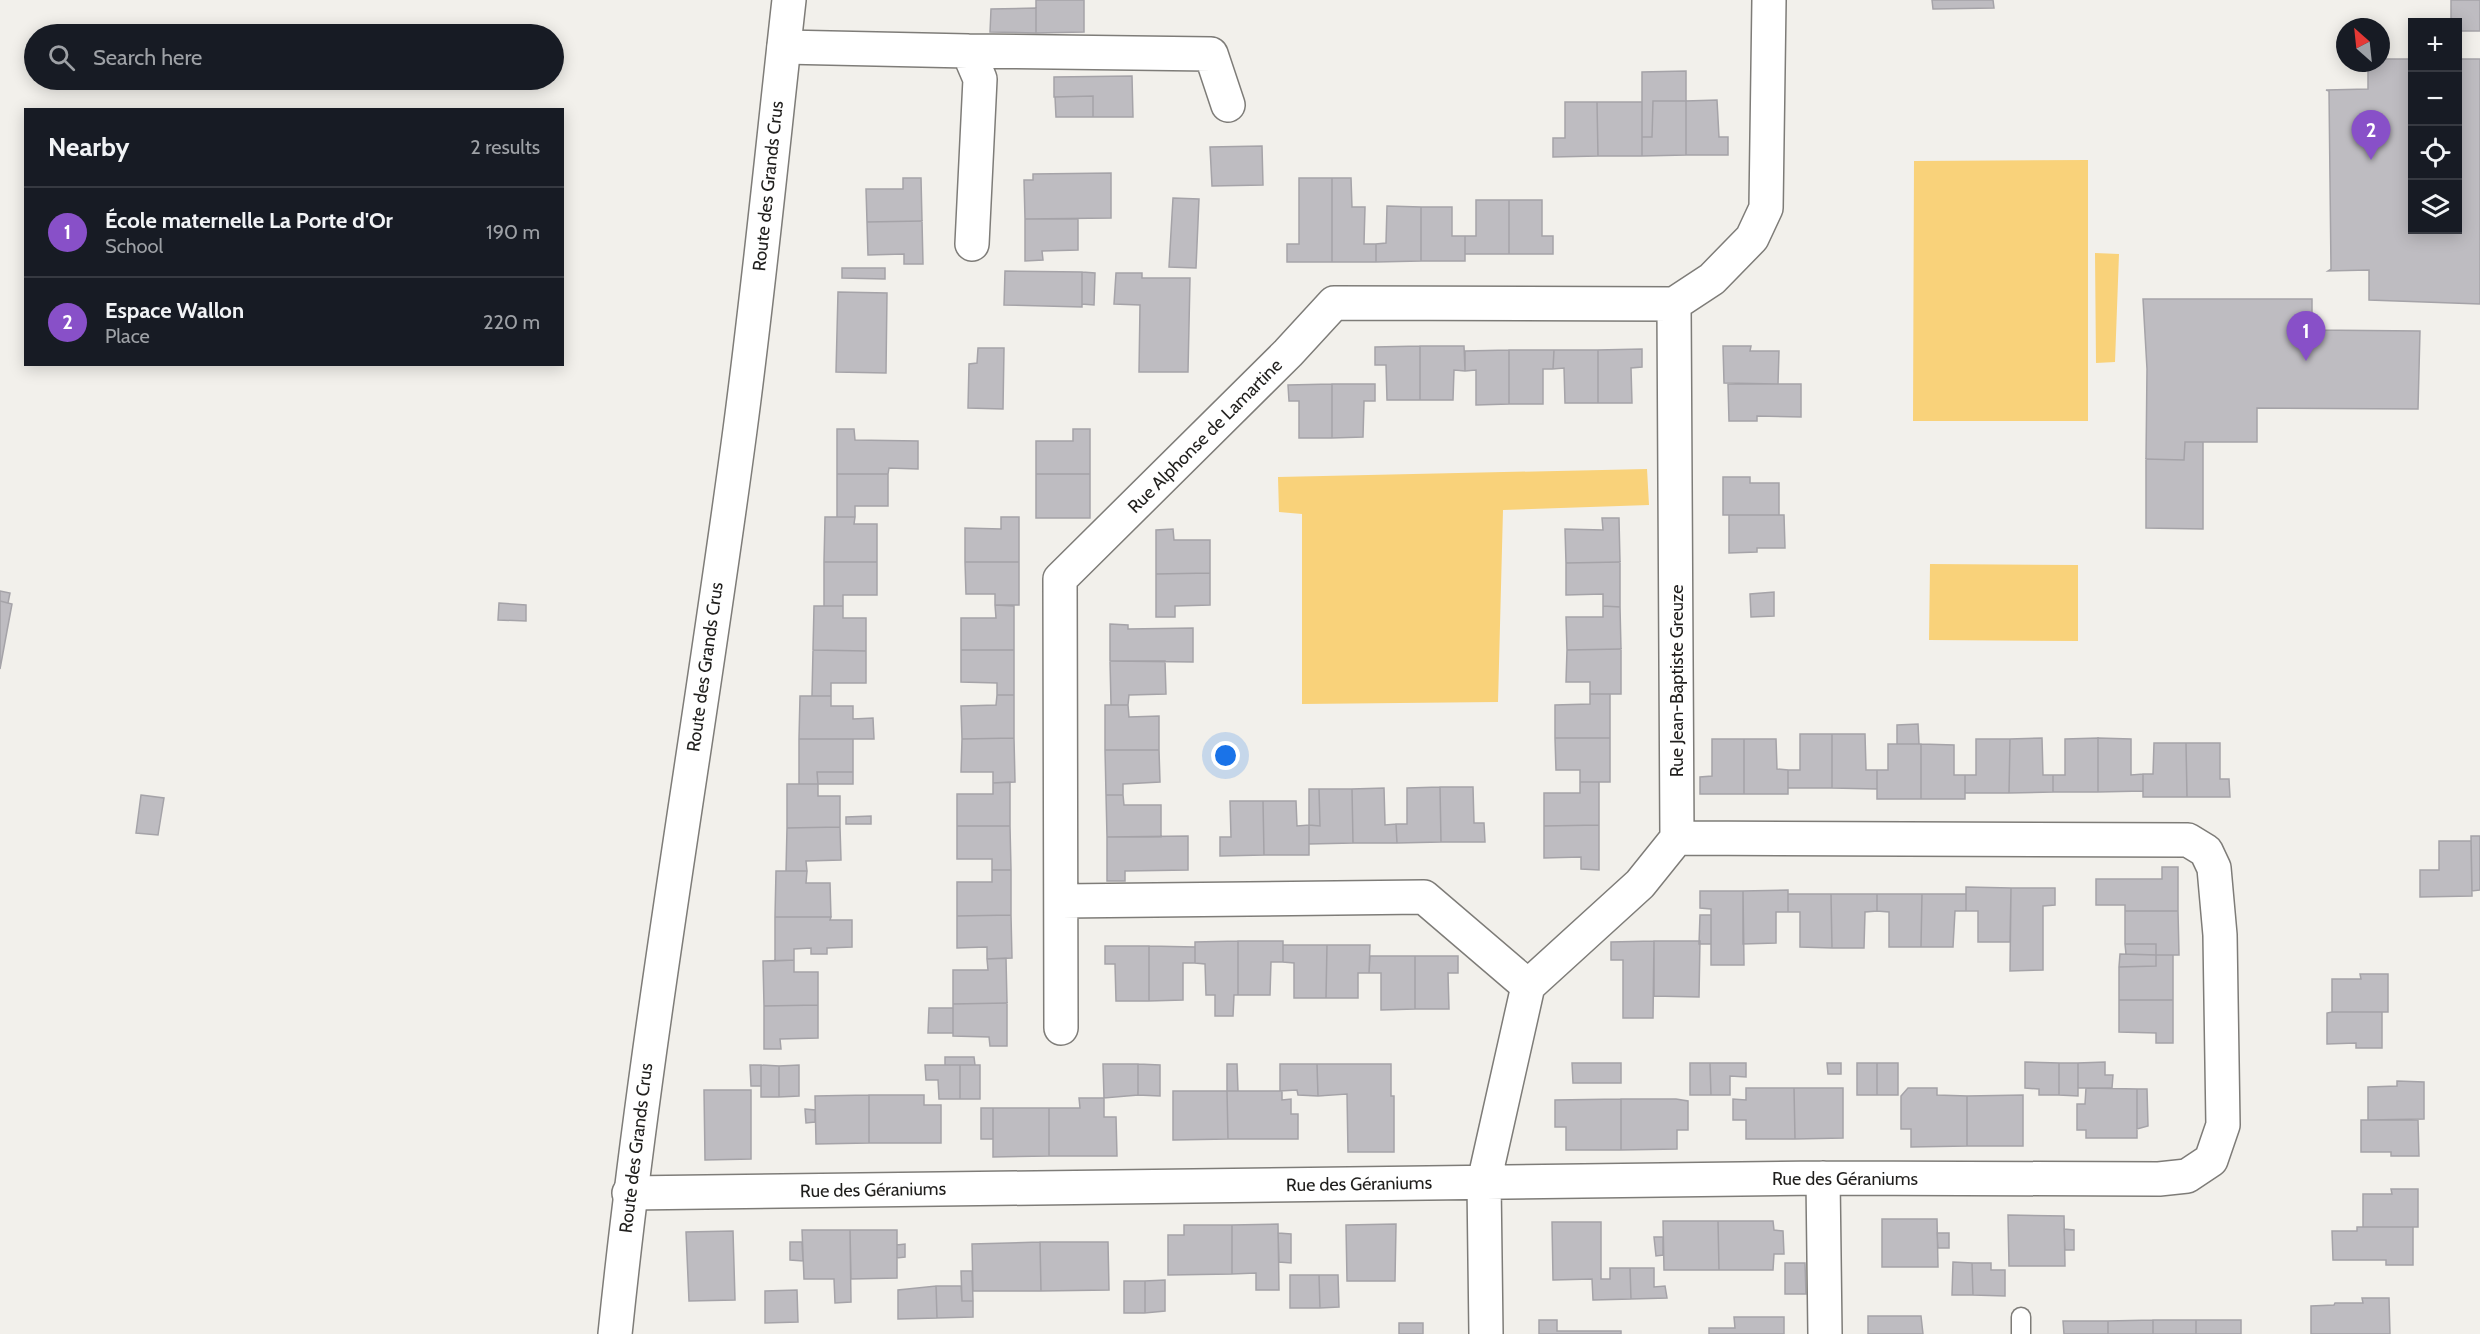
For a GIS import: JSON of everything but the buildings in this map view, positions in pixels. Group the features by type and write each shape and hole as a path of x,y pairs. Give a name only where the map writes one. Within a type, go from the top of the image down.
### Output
{"street":[{"name":"Route des Grands Crus","path":"615,1334 629,1192 741,429 789,0"},
{"path":"1674,304 1712,279 1752,238 1766,208 1769,0"},
{"path":"784,47 1211,54 1228,105"},
{"path":"968,51 980,78 972,244"},
{"name":"Rue Alphonse de Lamartine","path":"1061,1028 1060,579 1288,353 1334,303 1674,304"},
{"name":"Rue Jean-Baptiste Greuze","path":"1674,304 1677,838"},
{"path":"1486,1334 1484,1182 1528,986 1640,884 1677,838"},
{"name":"Rue des Géraniums","path":"629,1192 1823,1178 2159,1179 2187,1176 2211,1160 2223,1125 2220,935 2214,868 2206,851 2188,840 1677,838"},
{"path":"1062,901 1424,897 1528,986"},
{"path":"1823,1178 1825,1334"}],"shaded area":[{"path":"2088,160 2088,421 1913,421 1914,161"},
{"path":"2095,253 2119,254 2115,362 2096,363"},
{"path":"1647,469 1649,505 1503,510 1498,702 1302,704 1302,514 1279,512 1278,477"},
{"path":"1930,564 2078,565 2078,641 1929,640"}],"place":[{"name":"Espace Wallon","path":"2371,160"},
{"name":"École maternelle La Porte d'Or","path":"2306,361"}]}
